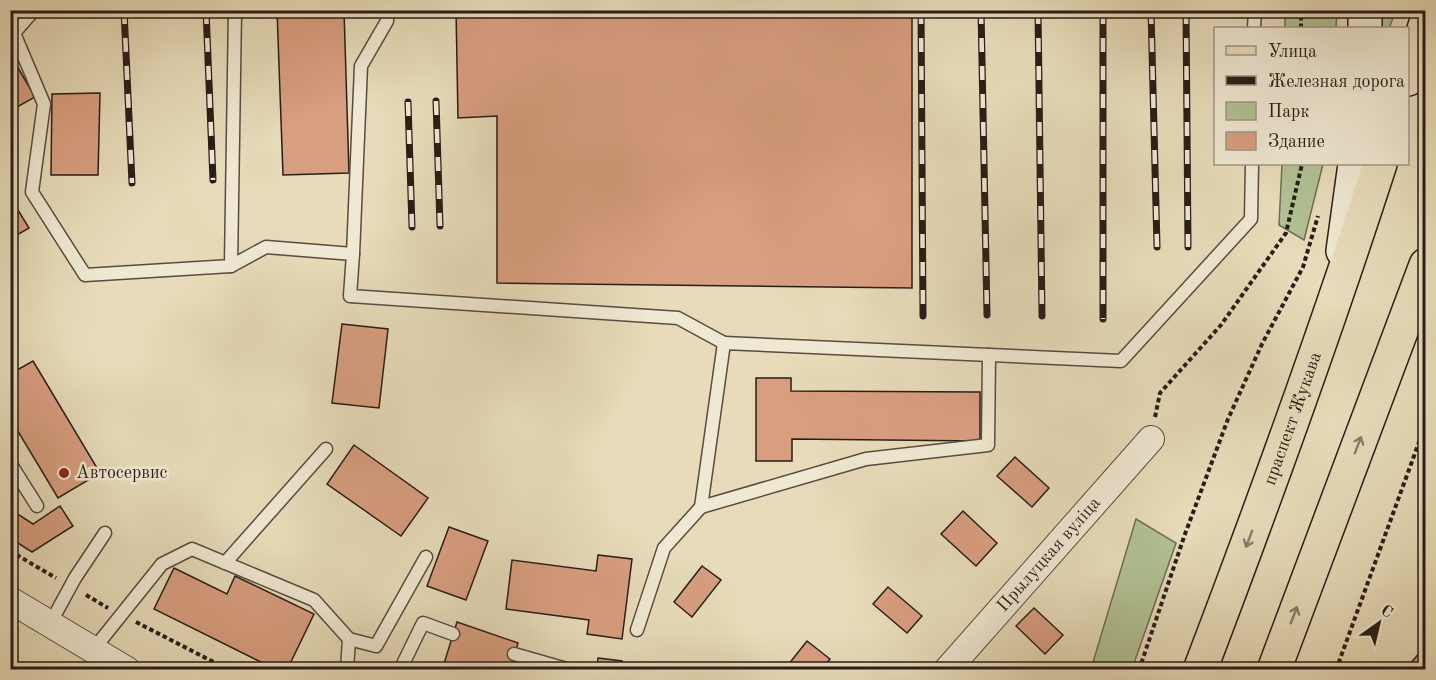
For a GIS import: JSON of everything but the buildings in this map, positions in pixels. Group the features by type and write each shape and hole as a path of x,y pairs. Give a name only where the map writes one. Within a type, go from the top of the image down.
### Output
{"main road":[{"path":"1365,10 1365,27"},
{"path":"1409,73 1425,23"},
{"path":"1336,298 1355,165"},
{"name":"праспект Жукава","path":"1200,669 1270,485 1336,298 1380,165"},
{"path":"1274,669 1425,265"}],"street":[{"name":"Прылуцкая вуліца","path":"947,669 1151,439"},
{"path":"10,600 127,669"}],"lane":[{"path":"34,10 14,33 44,104 32,192 85,275 231,266 266,247 352,254"},
{"path":"231,266 236,10"},
{"path":"387,10 387,21 361,66 350,296 678,318 724,343 1121,361 1251,219 1252,165"},
{"path":"1254,27 1255,10"},
{"path":"701,507 724,343"},
{"path":"637,630 664,548 701,507 866,459 988,445 989,355"},
{"path":"225,563 326,449"},
{"path":"10,463 37,506"},
{"path":"50,624 75,578 105,532"},
{"path":"93,650 162,564 192,549 314,600 349,639 376,646 426,557"},
{"path":"402,669 423,623 453,634"},
{"path":"347,669 349,639"},
{"path":"514,654 570,669"}],"path":[{"path":"1302,10 1302,27"},
{"path":"1151,439 1160,393 1221,326 1286,233 1302,165"},
{"path":"1139,669 1185,534 1228,419 1262,344 1303,267 1320,210"},
{"path":"1336,669 1425,423"},
{"path":"1419,441 1425,440"},
{"path":"10,666 15,669"}],"green space":[{"path":"1285,11 1337,11 1336,27 1285,27"},
{"path":"1377,11 1396,11 1389,27 1373,27"},
{"path":"1282,165 1323,165 1304,240 1279,225"},
{"path":"1136,519 1176,543 1132,669 1091,669"}],"railway":[{"path":"124,10 132,183"},
{"path":"206,10 213,180"},
{"path":"921,10 923,316"},
{"path":"981,10 987,315"},
{"path":"1038,10 1042,316"},
{"path":"1103,10 1103,319"},
{"path":"1151,10 1157,247"},
{"path":"1186,10 1188,247"},
{"path":"436,101 440,226"},
{"path":"408,102 412,227"}],"place":[{"name":"Автосервис","path":"64,473"}]}
